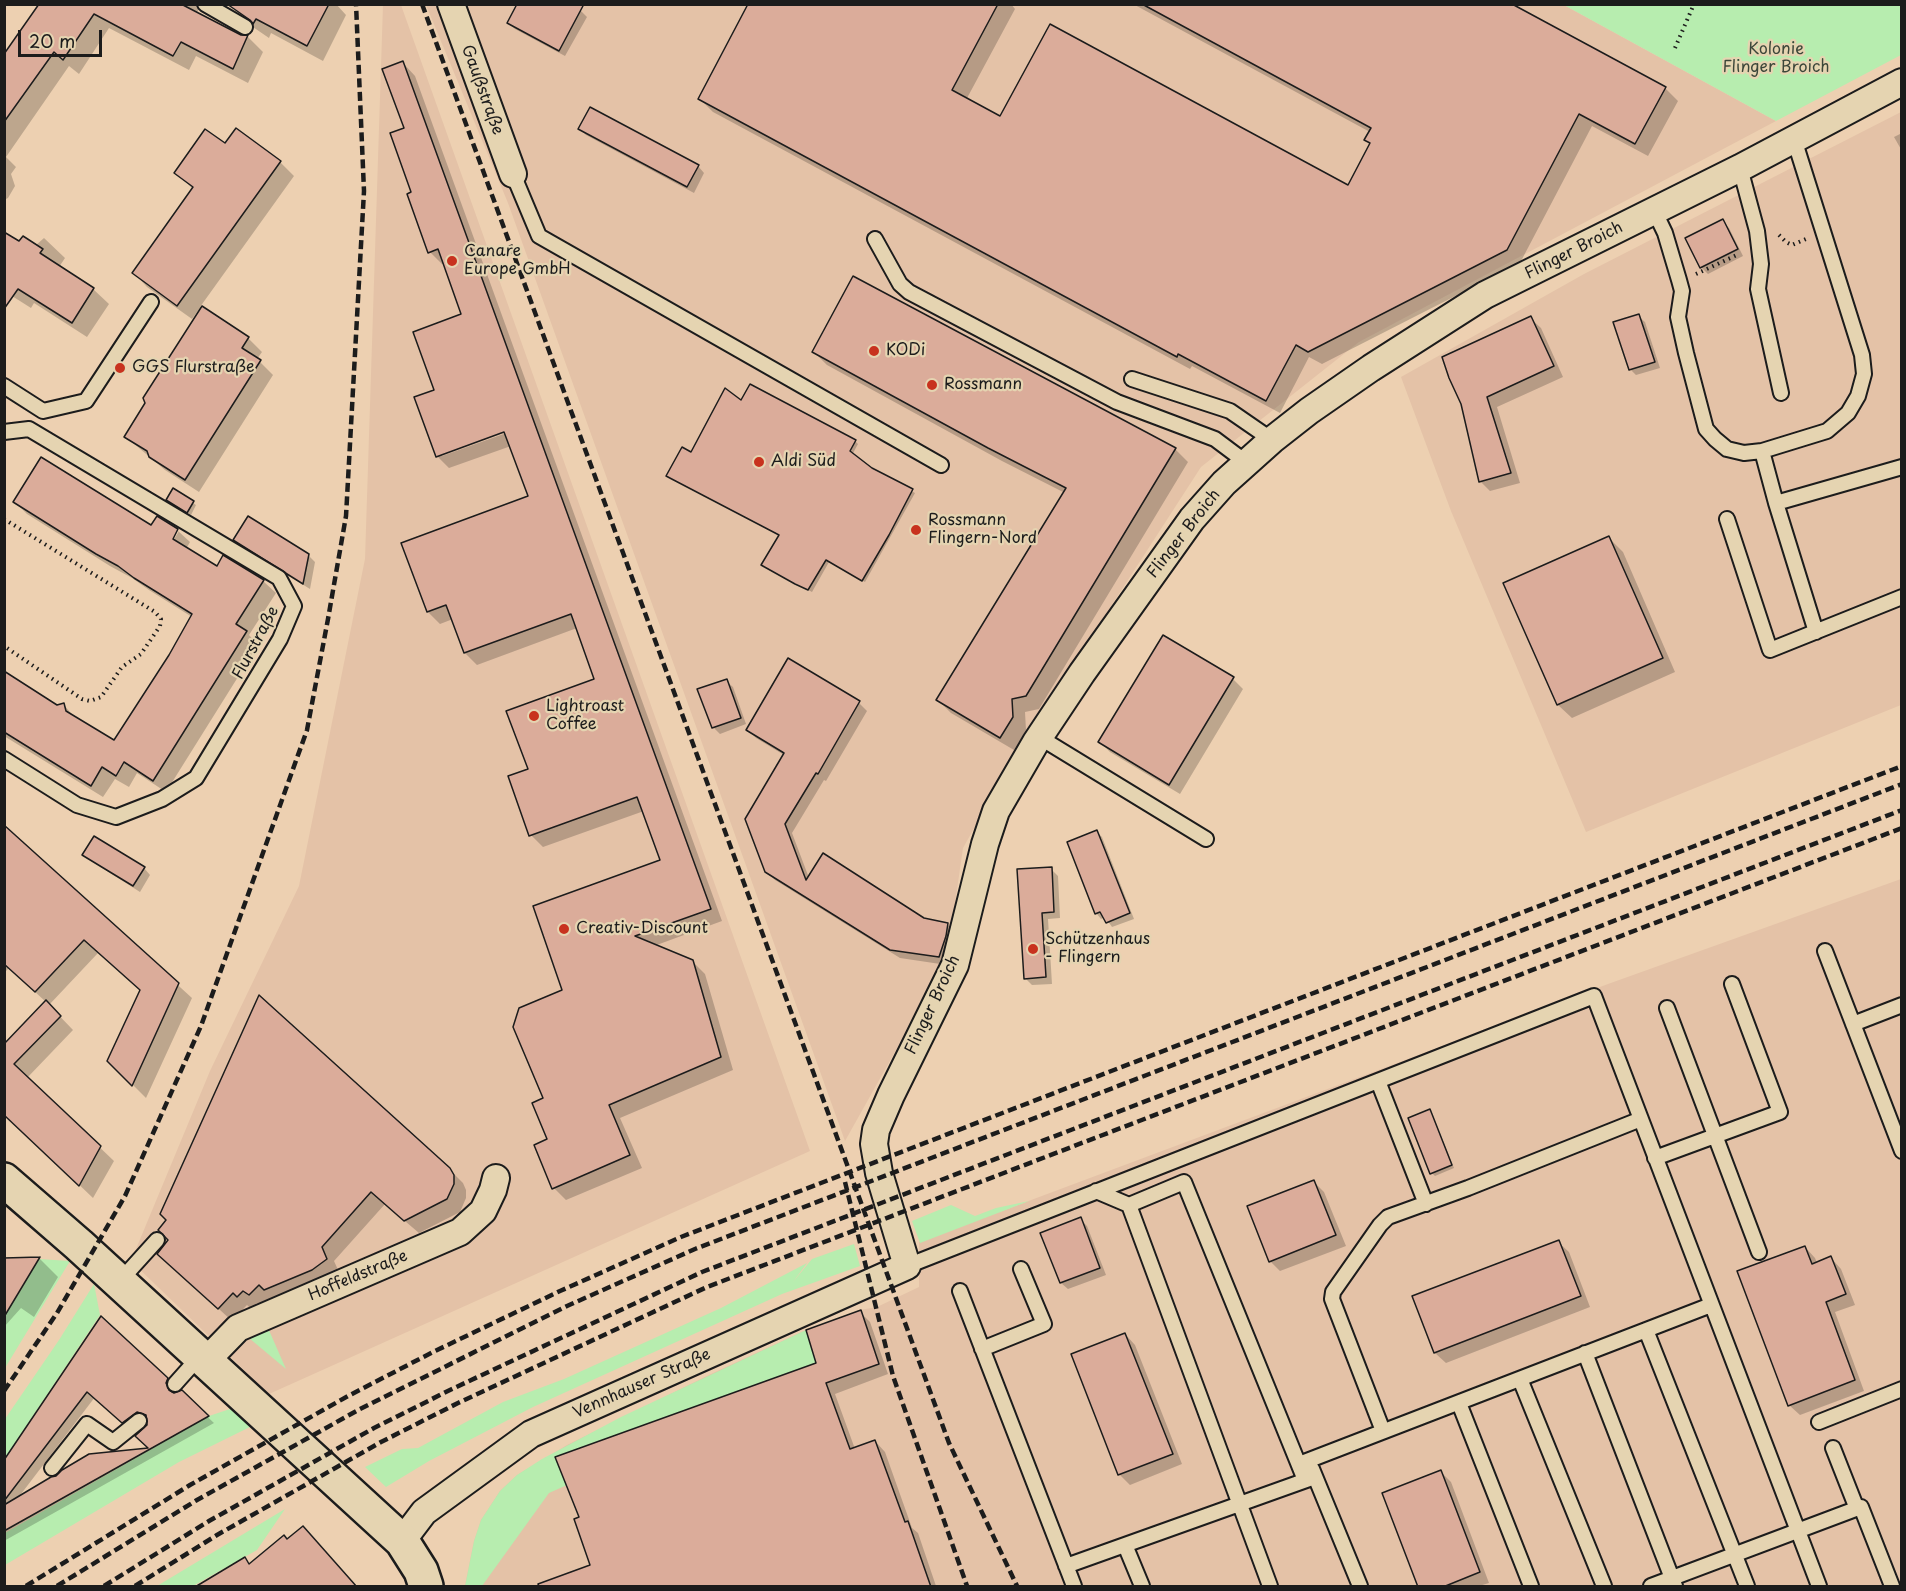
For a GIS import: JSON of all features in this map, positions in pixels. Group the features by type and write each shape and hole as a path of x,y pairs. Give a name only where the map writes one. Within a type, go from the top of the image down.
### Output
{"street":[{"name":"Gaußstraße","path":"451,4 513,174"},
{"name":"Flinger Broich","path":"908,1266 879,1173 874,1137 891,1095 955,965 985,844 996,811 1039,737 1192,519 1224,483 1272,440 1371,368 1485,295 1740,168 1902,82"},
{"name":"Hoffeldstraße","path":"203,1359 238,1328 460,1232 483,1211 496,1178"},
{"path":"6,1183 119,1282 402,1541 421,1571 426,1587"},
{"name":"Vennhauser Straße","path":"402,1541 424,1512 531,1434 908,1266"}],"lane":[{"path":"205,4 245,27"},
{"path":"1654,210 1665,233 1682,291 1678,317 1707,429 1714,439 1727,449 1744,453 1762,450 1827,430 1848,413 1858,396 1864,374 1862,355 1794,139"},
{"path":"1740,168 1757,231 1761,264 1758,289 1781,393"},
{"path":"513,174 539,236 941,465"},
{"path":"875,239 900,284 909,292 1117,402 1215,439 1247,463"},
{"path":"4,386 43,411 86,401 151,302"},
{"path":"1132,380 1230,411 1272,440"},
{"name":"Flurstraße","path":"4,432 29,429 260,566 279,578 294,606 280,639 196,778 162,799 116,817 77,805 4,759"},
{"path":"1762,450 1816,632"},
{"path":"1776,503 1902,467"},
{"path":"1726,519 1770,650 1902,597"},
{"path":"1039,737 1206,839"},
{"path":"1825,951 1902,1152"},
{"path":"1655,1158 1780,1112 1732,984"},
{"path":"908,1266 1594,996 1819,1587"},
{"path":"1853,1024 1902,1005"},
{"path":"1667,1008 1759,1252"},
{"path":"1378,1081 1426,1204"},
{"path":"1383,1431 1332,1299 1333,1292 1380,1224 1388,1218 1641,1119"},
{"path":"1096,1191 1129,1205 1184,1182 1310,1479 1360,1587"},
{"path":"1129,1205 1270,1587"},
{"path":"119,1282 157,1239"},
{"path":"982,1349 1044,1324 1021,1269"},
{"path":"960,1291 1074,1587"},
{"path":"1303,1462 1711,1305"},
{"path":"1646,1330 1747,1587"},
{"path":"1585,1353 1673,1583"},
{"path":"175,1384 203,1359"},
{"path":"1520,1379 1604,1587"},
{"path":"1819,1422 1902,1389"},
{"path":"1459,1403 1531,1587"},
{"path":"52,1468 87,1424 113,1442 139,1421"},
{"path":"1833,1448 1857,1509"},
{"path":"1066,1566 1310,1479"},
{"path":"1651,1587 1673,1583 1735,1555 1861,1507 1892,1587"},
{"path":"1125,1545 1142,1587"}],"path":[{"path":"1675,48 1694,4"},
{"path":"4,519 155,612 161,619 160,626 141,654 122,667 100,696 90,701 82,699 4,646"}],"shaded area":[{"path":"383,5 401,5 810,1151 269,1394 131,1261 210,1071 299,886 365,559"},
{"path":"426,5 1564,5 1776,121 1359,342 1201,467 1018,750 963,848 947,959 845,1141 508,203"},
{"path":"1901,112 1901,705 1586,832 1451,511 1401,377 1584,274"},
{"path":"1901,879 1901,1586 465,1586 474,1541 481,1520 500,1491 517,1475 567,1445 711,1374 806,1330 860,1310 877,1307 919,1287 919,1242 1608,984"}],"green space":[{"name":"Kolonie Flinger Broich","path":"1564,5 1901,5 1901,55 1776,121"},
{"path":"1029,1201 920,1243 912,1221 951,1205 975,1216 996,1208"},
{"path":"854,1244 860,1266 782,1294 533,1407 429,1461 386,1487 365,1467 402,1449 418,1448 503,1402 564,1379 721,1308 807,1263 793,1282 812,1259"},
{"path":"39,1259 70,1261 5,1368 4,1296 15,1300"},
{"path":"94,1284 100,1315 5,1458 5,1419"},
{"path":"268,1328 286,1369 249,1338"},
{"path":"806,1330 816,1363 555,1457 567,1485 549,1493 482,1586 465,1586 474,1541 481,1520 500,1491 517,1475 621,1417"},
{"path":"233,1408 252,1426 179,1462 5,1565 5,1533 209,1416"},
{"path":"285,1509 257,1550 193,1586 157,1586"}],"building":[{"path":"39,4 181,4 241,35 248,35 233,69 181,42 173,56 94,14 63,60 54,52 4,122 4,54"},
{"path":"227,4 329,4 307,46 256,19 253,24"},
{"path":"517,4 584,4 559,51 507,23"},
{"path":"748,4 998,4 952,90 1000,116 1050,24 1348,185 1370,143 1364,140 1371,128 1142,4 1512,4 1666,87 1635,144 1579,114 1507,250 1308,352 1296,345 1266,401 1178,354 1177,357 698,99"},
{"path":"403,61 711,909 635,936 693,960 721,1057 609,1105 630,1155 552,1189 534,1145 547,1139 532,1103 543,1098 513,1027 519,1008 562,990 533,906 660,860 637,797 529,836 508,776 528,769 506,711 594,679 571,614 464,653 446,605 427,612 401,543 528,496 504,432 436,457 414,397 434,390 413,332 461,314 438,249 428,253 407,194 411,192 390,133 404,128 382,69"},
{"path":"590,107 699,165 687,187 578,129"},
{"path":"236,128 281,161 177,306 132,273 193,187 174,173 205,129 225,143"},
{"path":"1723,219 1738,249 1700,268 1685,238"},
{"path":"4,232 19,241 23,236 43,249 40,253 94,288 72,323 18,289 4,309"},
{"path":"853,276 1176,448 1026,696 1012,699 1013,717 1000,738 936,700 1066,488 812,352"},
{"path":"202,306 249,337 242,348 261,360 185,480 149,457 147,451 124,437 145,403 143,398"},
{"path":"1639,314 1655,362 1629,370 1613,322"},
{"path":"1531,316 1554,366 1487,397 1511,473 1479,482 1461,404 1442,357"},
{"path":"750,384 856,440 850,451 872,468 913,489 862,581 826,560 808,590 795,584 761,565 779,535 666,476 682,447 691,452 725,388 741,400"},
{"path":"41,457 151,525 157,516 178,529 173,539 217,566 223,555 264,580 236,624 247,631 153,781 124,762 116,776 102,767 91,786 4,732 4,671 57,705 64,703 66,711 114,740 169,655 192,614 13,502"},
{"path":"173,488 194,501 187,513 166,500"},
{"path":"248,516 309,554 303,584 233,540"},
{"path":"1609,536 1663,658 1557,705 1503,583"},
{"path":"1163,635 1234,677 1169,785 1098,742"},
{"path":"788,658 860,701 818,774 816,773 785,824 806,880 823,853 924,918 948,923 939,957 890,950 765,872 745,819 784,753 746,730"},
{"path":"727,679 741,718 712,728 697,689"},
{"path":"4,825 179,983 132,1086 107,1061 140,990 84,940 35,992 4,964"},
{"path":"1097,830 1130,913 1106,923 1100,912 1095,914 1067,842"},
{"path":"94,836 145,867 133,886 82,855"},
{"name":"Schützenhaus - Flingern","path":"1052,867 1054,912 1042,913 1046,977 1024,979 1017,869"},
{"path":"259,995 450,1168 454,1175 454,1184 447,1199 404,1221 371,1192 322,1247 327,1259 312,1270 264,1290 259,1285 249,1295 243,1291 237,1297 233,1293 218,1309 157,1254 168,1240 158,1230 166,1220 160,1214"},
{"path":"46,1000 61,1016 14,1064 101,1146 79,1186 4,1115 4,1044"},
{"path":"1430,1109 1452,1165 1430,1174 1408,1118"},
{"path":"1314,1180 1336,1235 1269,1262 1247,1206"},
{"path":"1081,1217 1100,1268 1060,1283 1040,1233"},
{"path":"1559,1240 1581,1296 1434,1353 1412,1296"},
{"path":"1805,1246 1812,1264 1831,1256 1846,1294 1826,1302 1855,1380 1788,1406 1737,1271"},
{"path":"40,1257 4,1317 4,1258"},
{"path":"861,1310 879,1364 826,1383 850,1449 875,1440 905,1522 908,1521 931,1587 539,1587 538,1584 590,1565 574,1519 579,1517 555,1457 816,1363 806,1330"},
{"path":"101,1316 168,1378 166,1383 169,1390 174,1393 182,1390 209,1416 4,1531 4,1505 56,1476 89,1454 148,1448 135,1436 147,1425 146,1415 137,1412 122,1423 87,1392 4,1501 4,1460"},
{"path":"1125,1333 1173,1454 1118,1475 1071,1354"},
{"path":"1441,1470 1480,1572 1443,1587 1418,1587 1382,1493"},
{"path":"303,1526 357,1587 195,1587 245,1557 249,1564 284,1535 287,1539"}],"railway":[{"path":"4,1391 57,1313 125,1196 201,1026 307,730 346,516 364,191 356,4"},
{"path":"422,4 949,1443 1017,1586"},
{"path":"26,1586 190,1485 348,1396 560,1291 681,1237 1902,766"},
{"path":"57,1586 197,1500 360,1409 567,1306 695,1249 1902,784"},
{"path":"104,1586 209,1521 374,1428 702,1272 1902,810"},
{"path":"135,1586 217,1535 381,1442 458,1403 707,1287 1902,828"},
{"path":"845,1182 893,1376 967,1586"}],"place":[{"name":"Canare Europe GmbH","path":"452,261"},
{"name":"KODi","path":"874,351"},
{"name":"GGS Flurstraße","path":"120,368"},
{"name":"Rossmann","path":"932,385"},
{"name":"Aldi Süd","path":"759,462"},
{"name":"Rossmann Flingern-Nord","path":"916,530"},
{"name":"Lightroast Coffee","path":"534,716"},
{"name":"Creativ-Discount","path":"564,929"},
{"name":"Schützenhaus - Flingern","path":"1033,949"}]}
